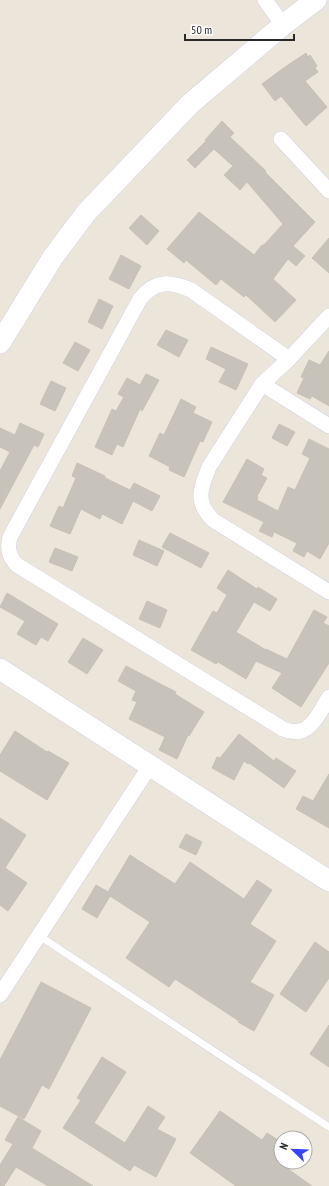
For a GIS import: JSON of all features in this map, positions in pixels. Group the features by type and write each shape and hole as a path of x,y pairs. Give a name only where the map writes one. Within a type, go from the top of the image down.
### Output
{"street":[{"path":"266,0 282,25"},
{"path":"0,343 54,258 86,213 190,104 282,25 316,0"},
{"path":"281,140 329,191"},
{"path":"289,359 191,290 179,285 166,283 154,286 140,299 10,537 8,550 12,559 17,565 290,732 298,732 314,722 329,697"},
{"path":"329,316 289,359 262,384 209,467 203,481 200,494 201,502 206,512 213,520 329,592"},
{"path":"262,384 329,426"},
{"path":"0,669 329,881"},
{"path":"0,995 150,766"}],"lane":[{"path":"38,935 329,1127"}],"building":[{"path":"306,53 308,57 310,55 317,66 315,68 318,72 305,81 327,107 306,126 281,96 275,101 262,84"},
{"path":"222,121 234,133 230,137 266,171 265,172 315,222 293,246 305,256 296,266 288,259 273,279 296,300 275,322 246,295 244,297 221,279 216,285 186,260 184,263 167,249 199,212 254,255 283,224 247,182 240,190 224,175 233,166 214,149 195,168 187,160 206,141 205,140"},
{"path":"141,215 159,231 147,245 129,228"},
{"path":"329,238 329,273 312,258"},
{"path":"121,255 141,266 129,289 109,279"},
{"path":"99,299 113,306 102,329 88,322"},
{"path":"166,330 188,340 179,357 157,345"},
{"path":"75,342 90,350 78,371 63,363"},
{"path":"211,347 248,364 236,390 219,382 226,369 206,359"},
{"path":"329,351 329,406 312,396 310,399 297,393 304,378 301,377 309,360 320,365"},
{"path":"146,374 159,380 142,411 140,409 123,447 117,444 112,455 95,447 112,409 116,411 124,397 118,394 127,378 140,385"},
{"path":"51,381 66,388 55,411 40,404"},
{"path":"181,399 196,407 193,413 212,422 203,442 200,441 184,477 169,470 170,467 149,456 160,433 164,435"},
{"path":"20,423 44,434 38,447 34,445 0,509 0,471 10,452 0,447 0,428 15,435"},
{"path":"279,424 295,432 287,446 272,438"},
{"path":"309,439 329,449 329,543 320,559 307,551 304,557 293,551 297,543 274,532 272,537 259,531 264,522 223,502 247,459 264,469 261,475 267,478 257,496 257,500 278,511 288,487 295,490 310,458 302,454"},
{"path":"77,463 130,490 134,483 160,496 152,511 133,501 122,524 102,514 100,519 81,509 70,534 50,526 59,506 63,508 76,478 72,476"},
{"path":"170,533 209,553 201,568 162,547"},
{"path":"139,540 164,551 157,566 133,555"},
{"path":"55,548 78,557 72,571 49,562"},
{"path":"228,570 257,589 258,587 277,599 270,611 254,602 236,632 266,650 287,659 314,610 327,617 323,623 329,626 329,663 301,707 272,688 282,673 256,661 246,679 218,662 216,664 191,650 213,611 217,613 227,595 217,588"},
{"path":"7,593 58,624 48,641 41,637 36,645 17,634 25,621 0,607"},
{"path":"147,601 167,610 160,628 139,619"},
{"path":"83,638 103,650 87,674 68,662"},
{"path":"126,666 176,692 175,694 204,712 189,736 188,735 177,759 159,750 165,737 129,719 137,702 132,700 136,691 118,681"},
{"path":"15,731 47,752 48,751 69,763 47,800 0,771 0,755"},
{"path":"239,734 274,761 276,758 296,771 284,788 244,761 234,780 212,768 217,757 220,758"},
{"path":"329,774 329,828 296,809 303,796 313,801"},
{"path":"0,818 26,835 5,868 27,883 8,911 0,905"},
{"path":"186,834 202,842 196,855 179,847"},
{"path":"130,855 175,884 190,862 244,899 257,880 272,890 250,924 276,941 250,982 274,995 254,1031 238,1022 239,1021 175,979 169,987 126,958 150,922 110,896 97,918 82,909 96,885 108,892"},
{"path":"315,942 329,952 329,978 306,1012 280,994"},
{"path":"41,982 91,1008 49,1089 42,1085 24,1119 0,1106 0,1060"},
{"path":"329,1025 329,1067 310,1054"},
{"path":"102,1057 126,1072 94,1123 125,1143 148,1106 165,1117 157,1129 176,1139 156,1177 134,1165 130,1171 63,1128 81,1100 77,1098"},
{"path":"220,1111 262,1140 267,1133 273,1137 273,1170 289,1170 312,1186 236,1186 190,1153"},
{"path":"18,1117 41,1131 32,1148 93,1186 48,1186 16,1167 4,1186 0,1186 0,1165 13,1144 5,1140"}]}
